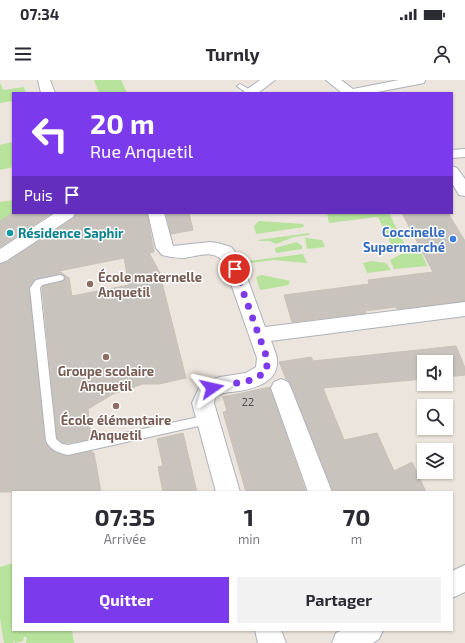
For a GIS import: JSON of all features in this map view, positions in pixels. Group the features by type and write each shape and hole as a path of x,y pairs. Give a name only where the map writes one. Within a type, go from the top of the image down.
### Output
{"street":[{"path":"44,80 48,92"},
{"path":"246,90 269,80"},
{"path":"332,80 350,92"},
{"path":"356,92 419,80"},
{"path":"453,154 465,153"},
{"path":"453,173 465,191"},
{"path":"0,257 65,214"},
{"path":"156,214 165,248 168,251 178,252 209,247 219,248 227,252 231,258 267,358 266,372 252,380 212,388 206,394 203,403 228,491"},
{"path":"259,335 465,309"},
{"path":"281,388 320,491"},
{"path":"453,584 465,578"},
{"path":"268,631 272,643"},
{"path":"346,643 368,631"}],"lane":[{"path":"60,278 39,282 35,288 51,441 59,448 68,450 208,420"}],"green space":[{"path":"94,80 121,80 127,92 99,92"},
{"path":"0,84 3,90 24,87 26,92 12,92 12,101 0,103"},
{"path":"12,142 12,167 0,170 0,145"},
{"path":"12,200 12,214 0,221 0,202"},
{"path":"327,214 390,214 405,245 394,251 378,217 329,223"},
{"path":"259,221 303,224 304,227 256,234 254,226"},
{"path":"309,233 309,235 294,237 276,244 270,241 258,241 258,240"},
{"path":"305,238 322,240 325,247 307,249"},
{"path":"297,242 302,246 302,249 276,253 275,248"},
{"path":"409,250 421,251 427,266 394,269 390,260"},
{"path":"303,254 307,263 274,260 250,263 248,261"},
{"path":"372,261 386,263 391,270 367,273 363,263"},
{"path":"262,275 290,281 289,285 260,290 256,277"},
{"path":"12,563 12,631 72,631 74,643 26,643 27,638 24,636 23,641 4,643 0,618 0,567"}],"building":[{"name":"Résidence Saphir","path":"12,214 50,214 0,247 0,221"},
{"path":"76,214 147,214 154,252 149,253 159,271 186,378 159,384 143,384 113,394 88,409 91,439 63,443 57,438 42,288 43,286 63,281 65,277 60,274 36,279 29,288 45,441 52,450 68,456 92,451 92,453 94,453 101,491 0,492 0,264 7,262 74,218","holes":["124,258 129,285 72,296 69,278 59,271"]},
{"path":"166,214 189,214 193,230 171,234"},
{"path":"403,214 449,214 465,241 465,301 397,309 396,307 365,311 366,313 292,322 284,295 369,284 368,280 433,272"},
{"path":"456,346 465,368 465,375 453,376 453,355 417,355 417,380 323,388 344,440 377,433 394,471 412,462 417,473 417,479 420,479 426,491 333,491 292,387 286,379 279,362 311,357 313,361"},
{"path":"270,387 306,491 246,491 223,412 227,411 223,397"},
{"path":"183,433 197,491 163,491 158,467 163,466 157,439"}],"place":[{"name":"Résidence Saphir","path":"10,233"},
{"name":"Coccinelle Supermarché","path":"453,239"},
{"name":"École maternelle Anquetil","path":"90,284"},
{"name":"Groupe scolaire Anquetil","path":"106,357"},
{"name":"École élémentaire Anquetil","path":"116,406"}],"route":[{"path":"212,388 252,380 266,372 267,358 235,269"}]}
